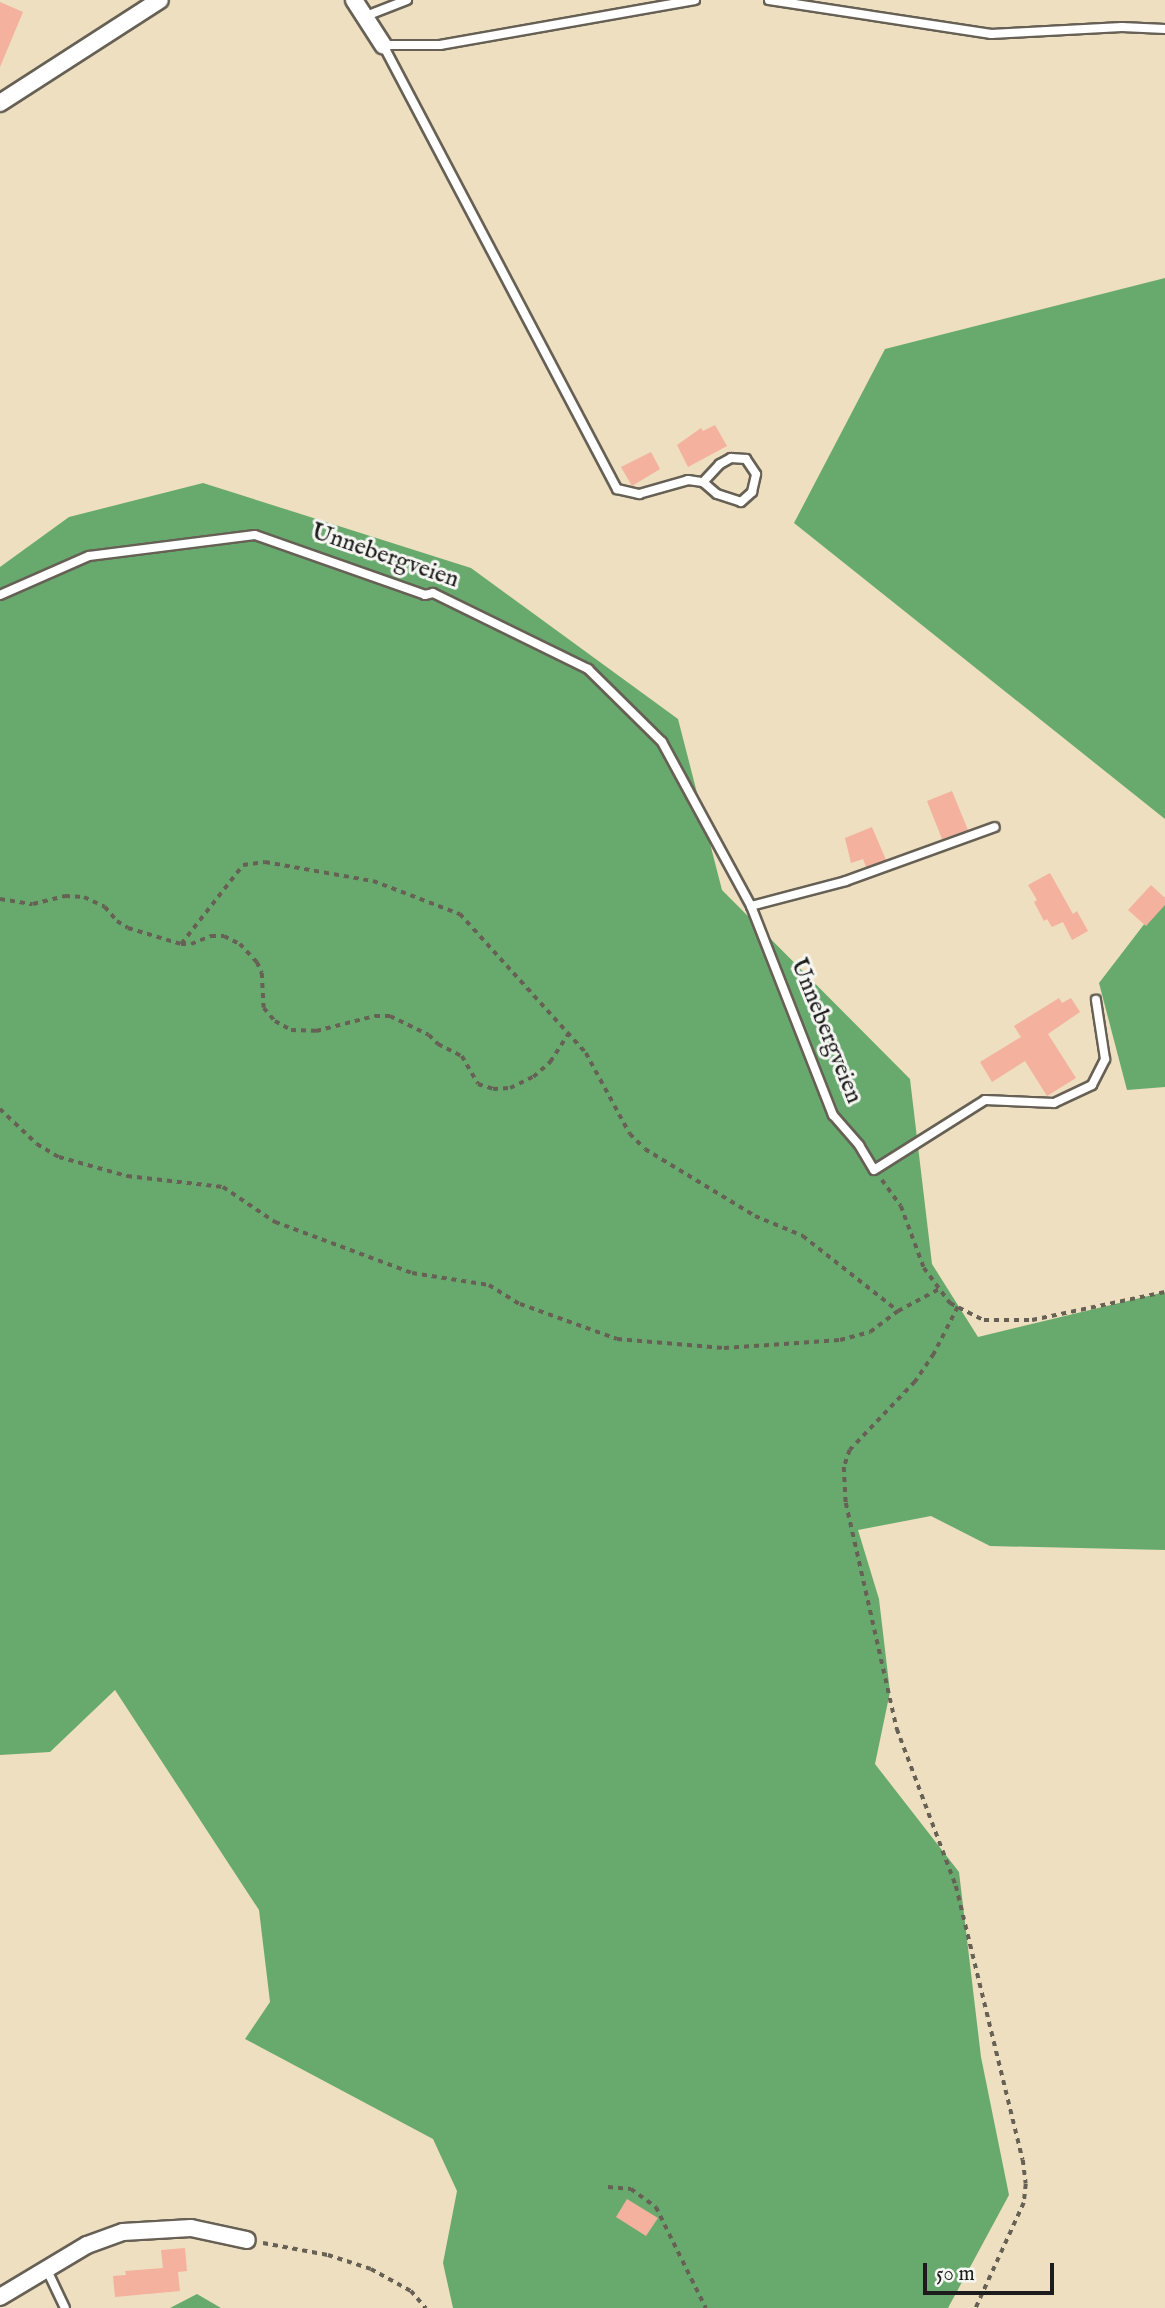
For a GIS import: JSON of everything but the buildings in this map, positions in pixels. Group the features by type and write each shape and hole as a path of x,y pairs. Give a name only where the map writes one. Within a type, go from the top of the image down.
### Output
{"street":[{"path":"354,0 383,46"},
{"path":"0,103 150,2"},
{"path":"0,2297 87,2245 123,2232 191,2228 247,2240"}],"lane":[{"path":"366,16 388,3 407,0"},
{"path":"695,0 440,45 383,46 617,489 639,494 688,480 703,482 731,501 741,502 752,492 757,474 746,459 731,458 720,464 703,482"},
{"path":"769,0 991,34 1122,27 1165,29"},
{"name":"Unnebergveien","path":"0,595 89,556 255,535 425,595 433,593 588,669 662,741 751,906 832,1115 859,1145 874,1170"},
{"path":"751,906 846,881 995,827"},
{"path":"874,1170 985,1100 1054,1103 1092,1085 1105,1059 1096,1000"},
{"path":"46,2268 65,2308"}],"path":[{"path":"181,944 221,889 243,865 265,862 373,881 460,914 569,1032 586,1054 630,1134 645,1149 734,1205 803,1236 898,1311"},
{"path":"0,899 33,904 65,896 84,897 105,907 117,922 128,928 181,944 191,944 211,936 224,936 240,944 257,962 262,973 264,1008 275,1021 290,1030 316,1031 375,1016 390,1016 429,1035 438,1044 462,1056 478,1084 493,1088 510,1088 533,1077 550,1062 569,1032"},
{"path":"0,1109 37,1144 59,1157 127,1176 223,1187 275,1222 412,1273 489,1285 520,1304 617,1339 724,1348 840,1340 870,1332 898,1311 939,1289"},
{"path":"874,1170 901,1206 923,1268 950,1303 984,1320 1032,1320 1165,1292"},
{"path":"958,1307 934,1354 915,1382 850,1450 844,1467 852,1530 897,1729 956,1886 1023,2160 1026,2183 1024,2203 975,2308"},
{"path":"608,2187 631,2189 656,2207 706,2308"},
{"path":"247,2240 328,2255 371,2269 411,2291 426,2308"}],"green space":[{"path":"1165,278 1165,819 794,523 885,349"},
{"path":"203,483 471,568 678,719 722,890 910,1079 932,1264 978,1337 1165,1292 1165,1550 990,1546 931,1516 858,1530 879,1599 890,1692 875,1764 959,1872 981,2057 1009,2195 948,2308 453,2308 443,2263 457,2191 433,2139 245,2039 270,2002 259,1910 115,1690 50,1752 0,1755 0,567 69,517"},
{"path":"1165,897 1165,1087 1127,1090 1099,983"},
{"path":"197,2294 221,2308 170,2308"}]}
